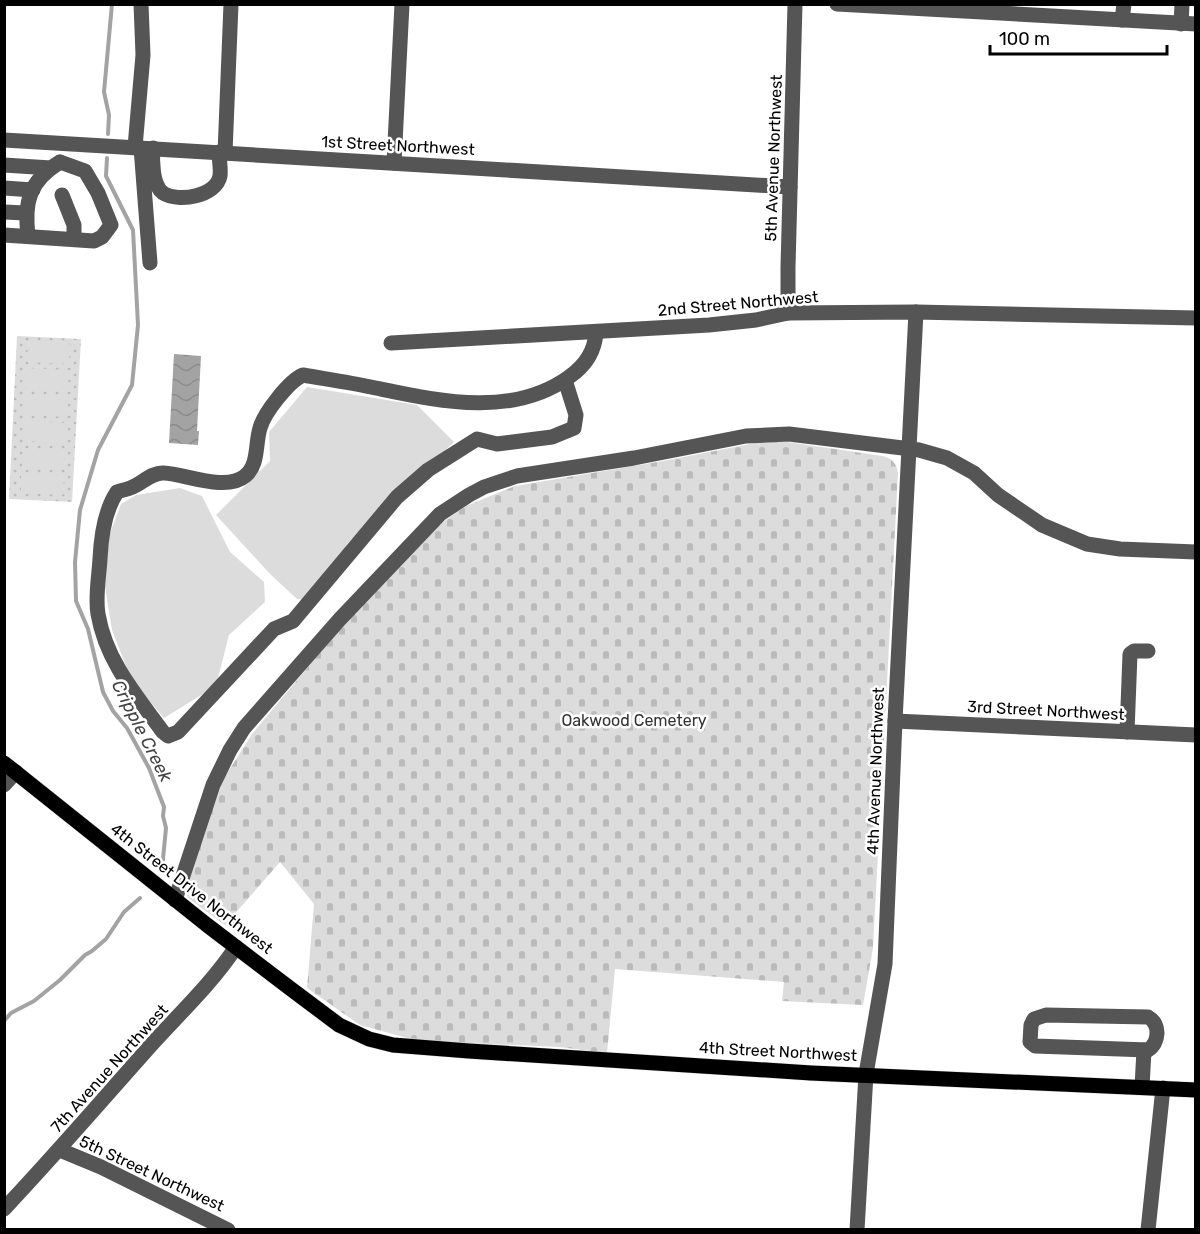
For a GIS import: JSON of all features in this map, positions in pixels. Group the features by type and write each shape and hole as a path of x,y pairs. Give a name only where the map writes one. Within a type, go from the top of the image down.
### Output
{"main road":[{"name":"4th Street Drive Northwest","path":"10,767 236,947 339,1024 361,1036"},
{"name":"4th Street Northwest","path":"361,1036 393,1045 811,1073 1196,1090"}],"street":[{"path":"141,4 143,148 150,263"},
{"path":"143,148 157,185 163,193 179,197 198,196 210,191 220,177 231,4"},
{"path":"394,163 402,4"},
{"name":"5th Avenue Northwest","path":"788,313 795,4"},
{"path":"837,4 1188,24 1182,4"},
{"path":"1122,21 1124,4"},
{"name":"1st Street Northwest","path":"4,140 790,187"},
{"path":"28,236 25,213 29,195 56,165 62,143"},
{"path":"4,165 56,165 84,171 98,193 111,225 102,237 94,241 4,235"},
{"path":"4,188 33,190"},
{"path":"62,195 74,225 74,239"},
{"path":"4,212 25,213"},
{"name":"2nd Street Northwest","path":"391,343 710,325 756,320 788,313 916,312 1196,318"},
{"name":"4th Avenue Northwest","path":"856,1230 866,1074 885,964 916,312"},
{"path":"565,380 576,416 574,428 552,437 497,444 477,438 428,470 397,497 293,621 274,629 178,732 168,736 163,732 127,685 111,654 98,614 101,542 117,492 161,473 219,482 236,481 246,476 256,458 259,430 263,420 289,385 303,375 422,398 474,404 519,399 557,386 565,380 581,369 595,344 596,332"},
{"path":"175,900 218,773 244,728 380,576 440,514 469,495 517,476 634,458 754,435 789,434 933,453 968,469 1015,508 1042,525 1068,537 1107,548 1196,552"},
{"path":"1127,732 1130,654 1134,651 1148,651"},
{"name":"3rd Street Northwest","path":"895,721 1196,735"},
{"path":"4,785 10,767"},
{"name":"7th Avenue Northwest","path":"4,1209 60,1150 160,1035 199,995 222,969 236,947"},
{"path":"1046,1015 1148,1017 1153,1019 1157,1026 1156,1038 1151,1049 1144,1050 1035,1046 1030,1042 1031,1025 1034,1019 1046,1015"},
{"path":"1142,1087 1144,1050"},
{"path":"1148,1230 1162,1088"},
{"name":"5th Street Northwest","path":"60,1150 100,1167 228,1230"}],"green space":[{"path":"17,336 81,339 72,502 9,499"},
{"path":"28,342 70,344 69,364 27,362"},
{"path":"26,368 69,370 68,390 26,388"},
{"path":"307,387 417,405 454,442 347,544 335,571 309,600 297,599 270,574 216,515 270,461 269,432"},
{"path":"25,395 67,397 66,417 24,415"},
{"path":"24,421 66,423 65,443 23,441"},
{"name":"Oakwood Cemetery","path":"765,441 883,456 894,462 898,473 873,948 863,1005 782,1001 784,982 615,969 607,1053 559,1047 418,1041 360,1025 307,988 314,904 280,862 225,925 188,898 186,891 224,778 252,734 318,655 418,543 443,522 466,506 515,486"},
{"path":"23,448 65,450 64,469 22,467"},
{"path":"21,474 64,476 63,495 21,493"},
{"path":"180,488 202,496 230,552 264,582 265,602 229,635 216,686 164,718 131,679 112,630 105,586 109,536 121,504 136,495"}],"water":[{"path":"174,354 201,356 198,445 169,443"}],"waterway":[{"name":"Cripple Creek","path":"108,134 109,115 104,92 112,4"},
{"name":"Cripple Creek","path":"107,158 106,176 133,230 138,325 132,385 98,450 80,510 75,562 76,601 88,629 103,692 113,711 127,728 149,768 164,807 163,816 166,828 162,869"},
{"name":"Cripple Creek","path":"4,1021 11,1013 34,1001 106,939 124,912 140,898"}]}
